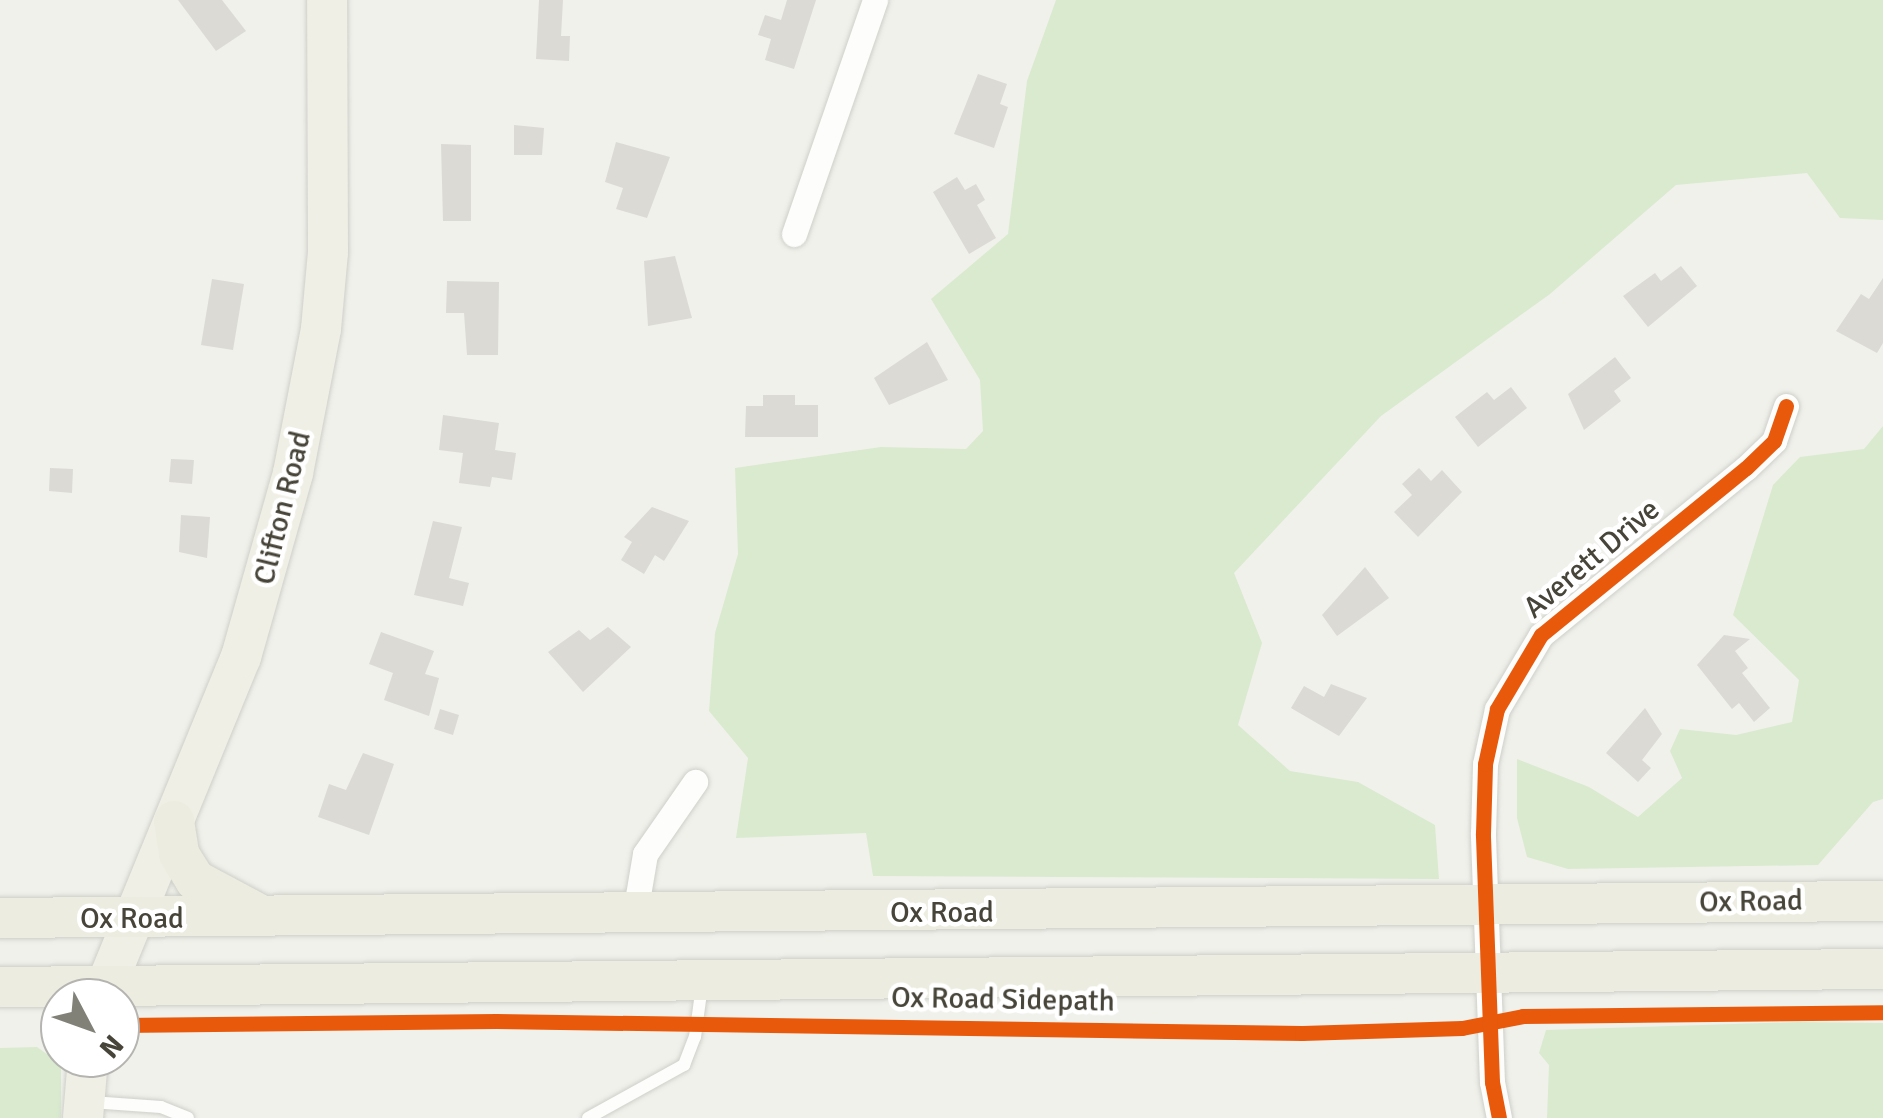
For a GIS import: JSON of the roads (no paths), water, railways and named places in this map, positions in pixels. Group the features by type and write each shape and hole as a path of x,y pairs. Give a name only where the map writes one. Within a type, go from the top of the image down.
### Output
{"highway":[{"path":"174,821 179,854 196,880 232,904 280,919"},
{"name":"Ox Road","path":"0,918 280,919 1883,900"},
{"path":"140,992 702,980 1883,969"},
{"path":"0,987 40,989"}],"main road":[{"name":"Clifton Road","path":"109,978 259,606 310,398 328,252 327,0"},
{"path":"83,1110 86,1078"}],"street":[{"path":"794,234 875,0"},
{"name":"Averett Drive","path":"1500,1118 1487,974 1486,906 1485,764 1497,708 1518,664 1563,614 1774,442 1786,406"},
{"path":"635,913 645,854 694,782"}],"lane":[{"path":"588,1118 684,1064 696,1037 702,980"},
{"path":"83,1110 161,1106 188,1118"}]}
